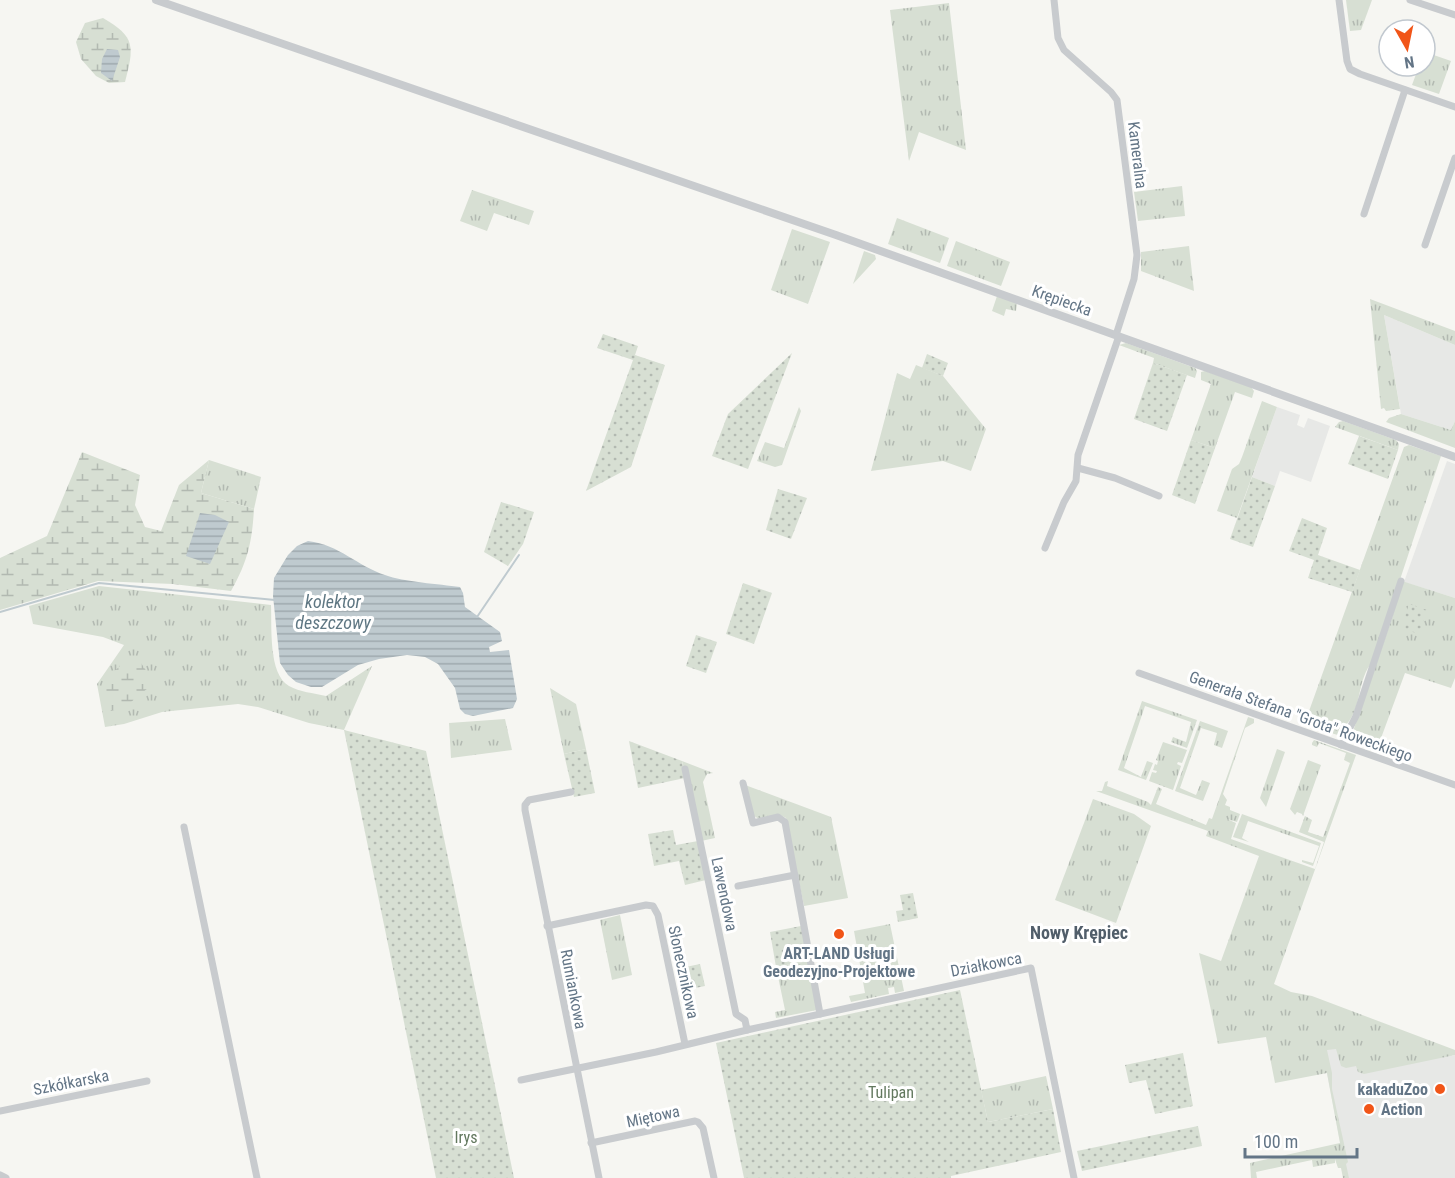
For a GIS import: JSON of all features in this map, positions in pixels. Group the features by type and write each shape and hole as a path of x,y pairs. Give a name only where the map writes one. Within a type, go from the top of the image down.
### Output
{"street":[{"name":"Krępiecka","path":"156,0 658,173 1455,457"},
{"name":"Kameralna","path":"1045,548 1064,502 1076,481 1078,455 1118,336 1134,279 1137,255 1117,100 1064,50 1058,38 1054,0"},
{"path":"1339,0 1348,65 1360,74 1455,106"},
{"path":"1410,0 1455,15"},
{"path":"1364,214 1405,90"},
{"path":"1425,245 1455,158"},
{"path":"1078,468 1114,478 1159,496"},
{"path":"1341,745 1356,716 1401,581"},
{"name":"Generała Stefana \"Grota\" Roweckiego","path":"1139,673 1455,785"},
{"name":"Lawendowa","path":"685,769 736,1014 745,1020 747,1030"},
{"path":"743,783 753,823 778,818 785,822 820,1014"},
{"name":"Rumiankowa","path":"571,792 529,800 525,805 525,815 599,1178"},
{"path":"184,827 256,1178"},
{"path":"738,886 795,875"},
{"name":"Słonecznikowa","path":"547,926 646,905 653,906 658,915 685,1044"},
{"name":"Działkowca","path":"685,1044 1031,968 1074,1178"},
{"path":"521,1080 685,1044"},
{"name":"Szkółkarska","path":"0,1111 147,1081"},
{"name":"Miętowa","path":"591,1143 688,1122 698,1122 704,1133 714,1178"},
{"path":"0,1175 6,1178"}],"shaded area":[{"path":"1384,315 1455,345 1455,421 1451,430 1401,414"},
{"path":"1277,407 1300,415 1297,425 1304,428 1308,418 1330,426 1311,482 1280,471 1275,486 1252,477"},
{"path":"1447,461 1455,464 1455,598 1404,582"},
{"path":"1313,1001 1452,1056 1455,1055 1455,1178 1347,1178"}],"green space":[{"path":"1346,0 1372,0 1361,30 1350,31"},
{"path":"949,3 966,150 919,132 909,161 890,10"},
{"path":"103,18 122,31 130,44 130,60 125,82 109,83 96,76 81,59 76,42 85,23"},
{"path":"1437,56 1451,61 1439,94 1412,85 1415,78 1437,78"},
{"path":"1182,186 1185,216 1138,221 1134,192"},
{"path":"472,190 534,211 529,225 494,213 487,231 460,221"},
{"path":"897,218 949,238 940,263 888,244"},
{"path":"792,229 830,242 808,304 771,290"},
{"path":"956,241 1010,262 1001,286 947,266"},
{"path":"1189,246 1194,291 1141,271 1141,252"},
{"path":"864,251 875,255 876,259 853,284"},
{"path":"997,296 1017,303 1016,311 1006,309 1004,316 992,311"},
{"path":"1370,299 1455,331 1455,345 1384,315 1400,409 1386,411 1384,408 1381,409"},
{"path":"603,334 638,346 635,355 665,365 631,467 586,491 633,360 597,348"},
{"path":"1126,343 1195,368 1197,371 1195,378 1153,363 1154,358 1119,345"},
{"path":"792,353 748,469 712,456 728,414"},
{"path":"927,354 948,363 943,376 922,368"},
{"path":"1153,363 1187,375 1167,431 1134,419"},
{"path":"916,365 943,376 986,429 971,471 943,461 871,471 897,373 910,379"},
{"path":"1205,371 1251,387 1254,391 1252,398 1235,392 1215,448 1191,440 1211,384 1201,380 1201,372"},
{"path":"1262,401 1277,407 1237,518 1217,511 1232,469 1239,464 1242,457"},
{"path":"799,407 801,411 782,465 775,467 757,461 765,442 784,448"},
{"path":"1401,414 1451,430 1455,421 1455,448 1386,422 1389,418"},
{"path":"1343,421 1396,440 1399,444 1398,450 1335,427"},
{"path":"1359,436 1398,450 1388,479 1348,464"},
{"path":"1191,440 1215,448 1195,504 1172,495"},
{"path":"1409,445 1441,456 1373,661 1364,677 1355,711 1338,735 1304,725 1404,447"},
{"path":"82,452 140,475 135,505 145,527 161,531 179,485 209,460 201,493 254,509 248,551 231,591 173,584 98,581 0,610 0,558 47,536"},
{"path":"209,460 261,477 254,509 201,493"},
{"path":"1252,477 1275,486 1253,547 1230,539"},
{"path":"778,489 807,498 791,539 766,530"},
{"path":"501,502 534,512 523,544 508,566 484,552"},
{"path":"1302,518 1327,528 1318,555 1360,570 1352,592 1308,578 1314,560 1289,551"},
{"path":"1402,581 1455,598 1455,678 1451,688 1405,673 1377,749 1392,754 1391,756 1350,740 1392,618"},
{"path":"743,583 772,593 754,644 726,634"},
{"path":"99,586 271,605 272,649 277,671 289,686 302,691 326,696 372,666 344,730 309,723 258,707 238,704 162,712 124,724 105,727 97,684 124,645 103,637 33,624 29,606"},
{"path":"1409,604 1427,610 1419,634 1401,628"},
{"path":"696,635 717,642 706,673 686,666"},
{"path":"141,663 149,675 148,688 125,707 111,711 103,694 108,677 122,664"},
{"path":"550,688 576,704 586,749 564,754"},
{"path":"1142,701 1197,720 1187,748 1171,742 1173,737 1186,742 1191,722 1145,706 1124,768 1141,777 1147,761 1153,763 1146,780 1118,770"},
{"path":"1248,717 1254,719 1254,723 1245,728 1223,794 1227,800 1225,805 1240,814 1237,822 1227,819 1236,823 1231,839 1315,869 1324,842 1299,832 1305,816 1312,820 1308,832 1323,837 1350,763 1344,760 1346,753 1319,743 1317,747 1312,743 1314,740 1356,755 1274,984 1455,1050 1455,1055 1364,1074 1358,1072 1356,1066 1346,1068 1341,1066 1336,1049 1327,1050 1349,1178 1343,1178 1341,1168 1338,1168 1335,1159 1335,1163 1313,1167 1312,1160 1256,1172 1257,1178 1251,1178 1250,1163 1340,1143 1327,1073 1275,1083 1266,1037 1218,1044 1199,953 1221,961 1259,856 1206,836 1208,831 1096,791 1102,791 1105,782 1108,781 1107,786 1151,805 1158,787 1162,789 1156,804 1206,825 1209,818 1212,819"},
{"path":"505,719 512,750 451,758 449,723"},
{"path":"1200,721 1228,731 1222,748 1214,745 1217,733 1201,728 1180,788 1196,795 1202,780 1210,783 1203,801 1175,791"},
{"name":"Irys","path":"344,730 426,751 514,1178 436,1178"},
{"path":"629,741 682,761 685,778 638,788"},
{"path":"1163,742 1187,750 1182,763 1177,764 1181,766 1173,790 1149,781 1152,772 1157,771 1153,770 1155,764 1157,765 1156,760"},
{"path":"586,749 595,793 574,797 564,754"},
{"path":"1277,749 1285,752 1266,807 1260,798"},
{"path":"1308,760 1321,765 1303,816 1297,812 1295,815 1290,809"},
{"path":"682,761 713,773 707,774 703,782 715,838 701,841"},
{"path":"745,785 831,817 848,898 804,906 786,818 780,815 759,819 754,816"},
{"path":"1093,799 1134,814 1151,826 1116,923 1055,900"},
{"path":"1242,814 1321,843 1313,866 1302,860 1313,863 1319,846 1248,821 1242,838 1249,842 1233,837"},
{"path":"673,830 676,845 698,841 706,880 685,885 679,861 654,866 648,834"},
{"path":"913,893 918,918 898,922 896,911 903,910 900,895"},
{"path":"620,915 632,975 612,980 600,920"},
{"path":"890,924 904,991 895,993 894,987 888,988 889,994 851,1002 849,996 865,993 854,931"},
{"path":"801,926 808,961 776,967 770,932"},
{"path":"808,961 817,1010 776,1018 775,1012 785,1010 776,967"},
{"path":"700,964 705,986 680,991 676,969"},
{"name":"Tulipan","path":"960,990 988,1122 1053,1109 1061,1152 951,1176 951,1178 744,1178 716,1043"},
{"path":"1183,1053 1193,1106 1155,1114 1146,1080 1129,1083 1125,1065"},
{"path":"1046,1076 1053,1109 988,1122 981,1090"},
{"path":"1198,1126 1202,1146 1082,1171 1077,1151"}],"water":[{"path":"107,49 118,50 120,57 112,81 101,73 102,59"},
{"path":"200,513 215,515 229,522 210,564 186,556"},
{"name":"kolektor deszczowy","path":"308,541 330,547 375,571 393,577 460,587 465,607 500,632 502,641 489,647 490,652 509,650 517,699 513,708 473,716 465,714 460,709 455,688 438,664 425,657 407,655 358,665 322,687 311,687 296,682 280,663 273,596 274,578 288,555 297,546"}],"waterway":[{"path":"477,617 519,555"},
{"path":"0,612 99,583 275,600"}],"place":[{"name":"ART-LAND Usługi Geodezyjno-Projektowe","path":"839,934"},
{"name":"kakaduZoo","path":"1440,1089"},
{"name":"Action","path":"1369,1109"}],"district":[{"name":"Nowy Krępiec","path":"1079,933"}]}
